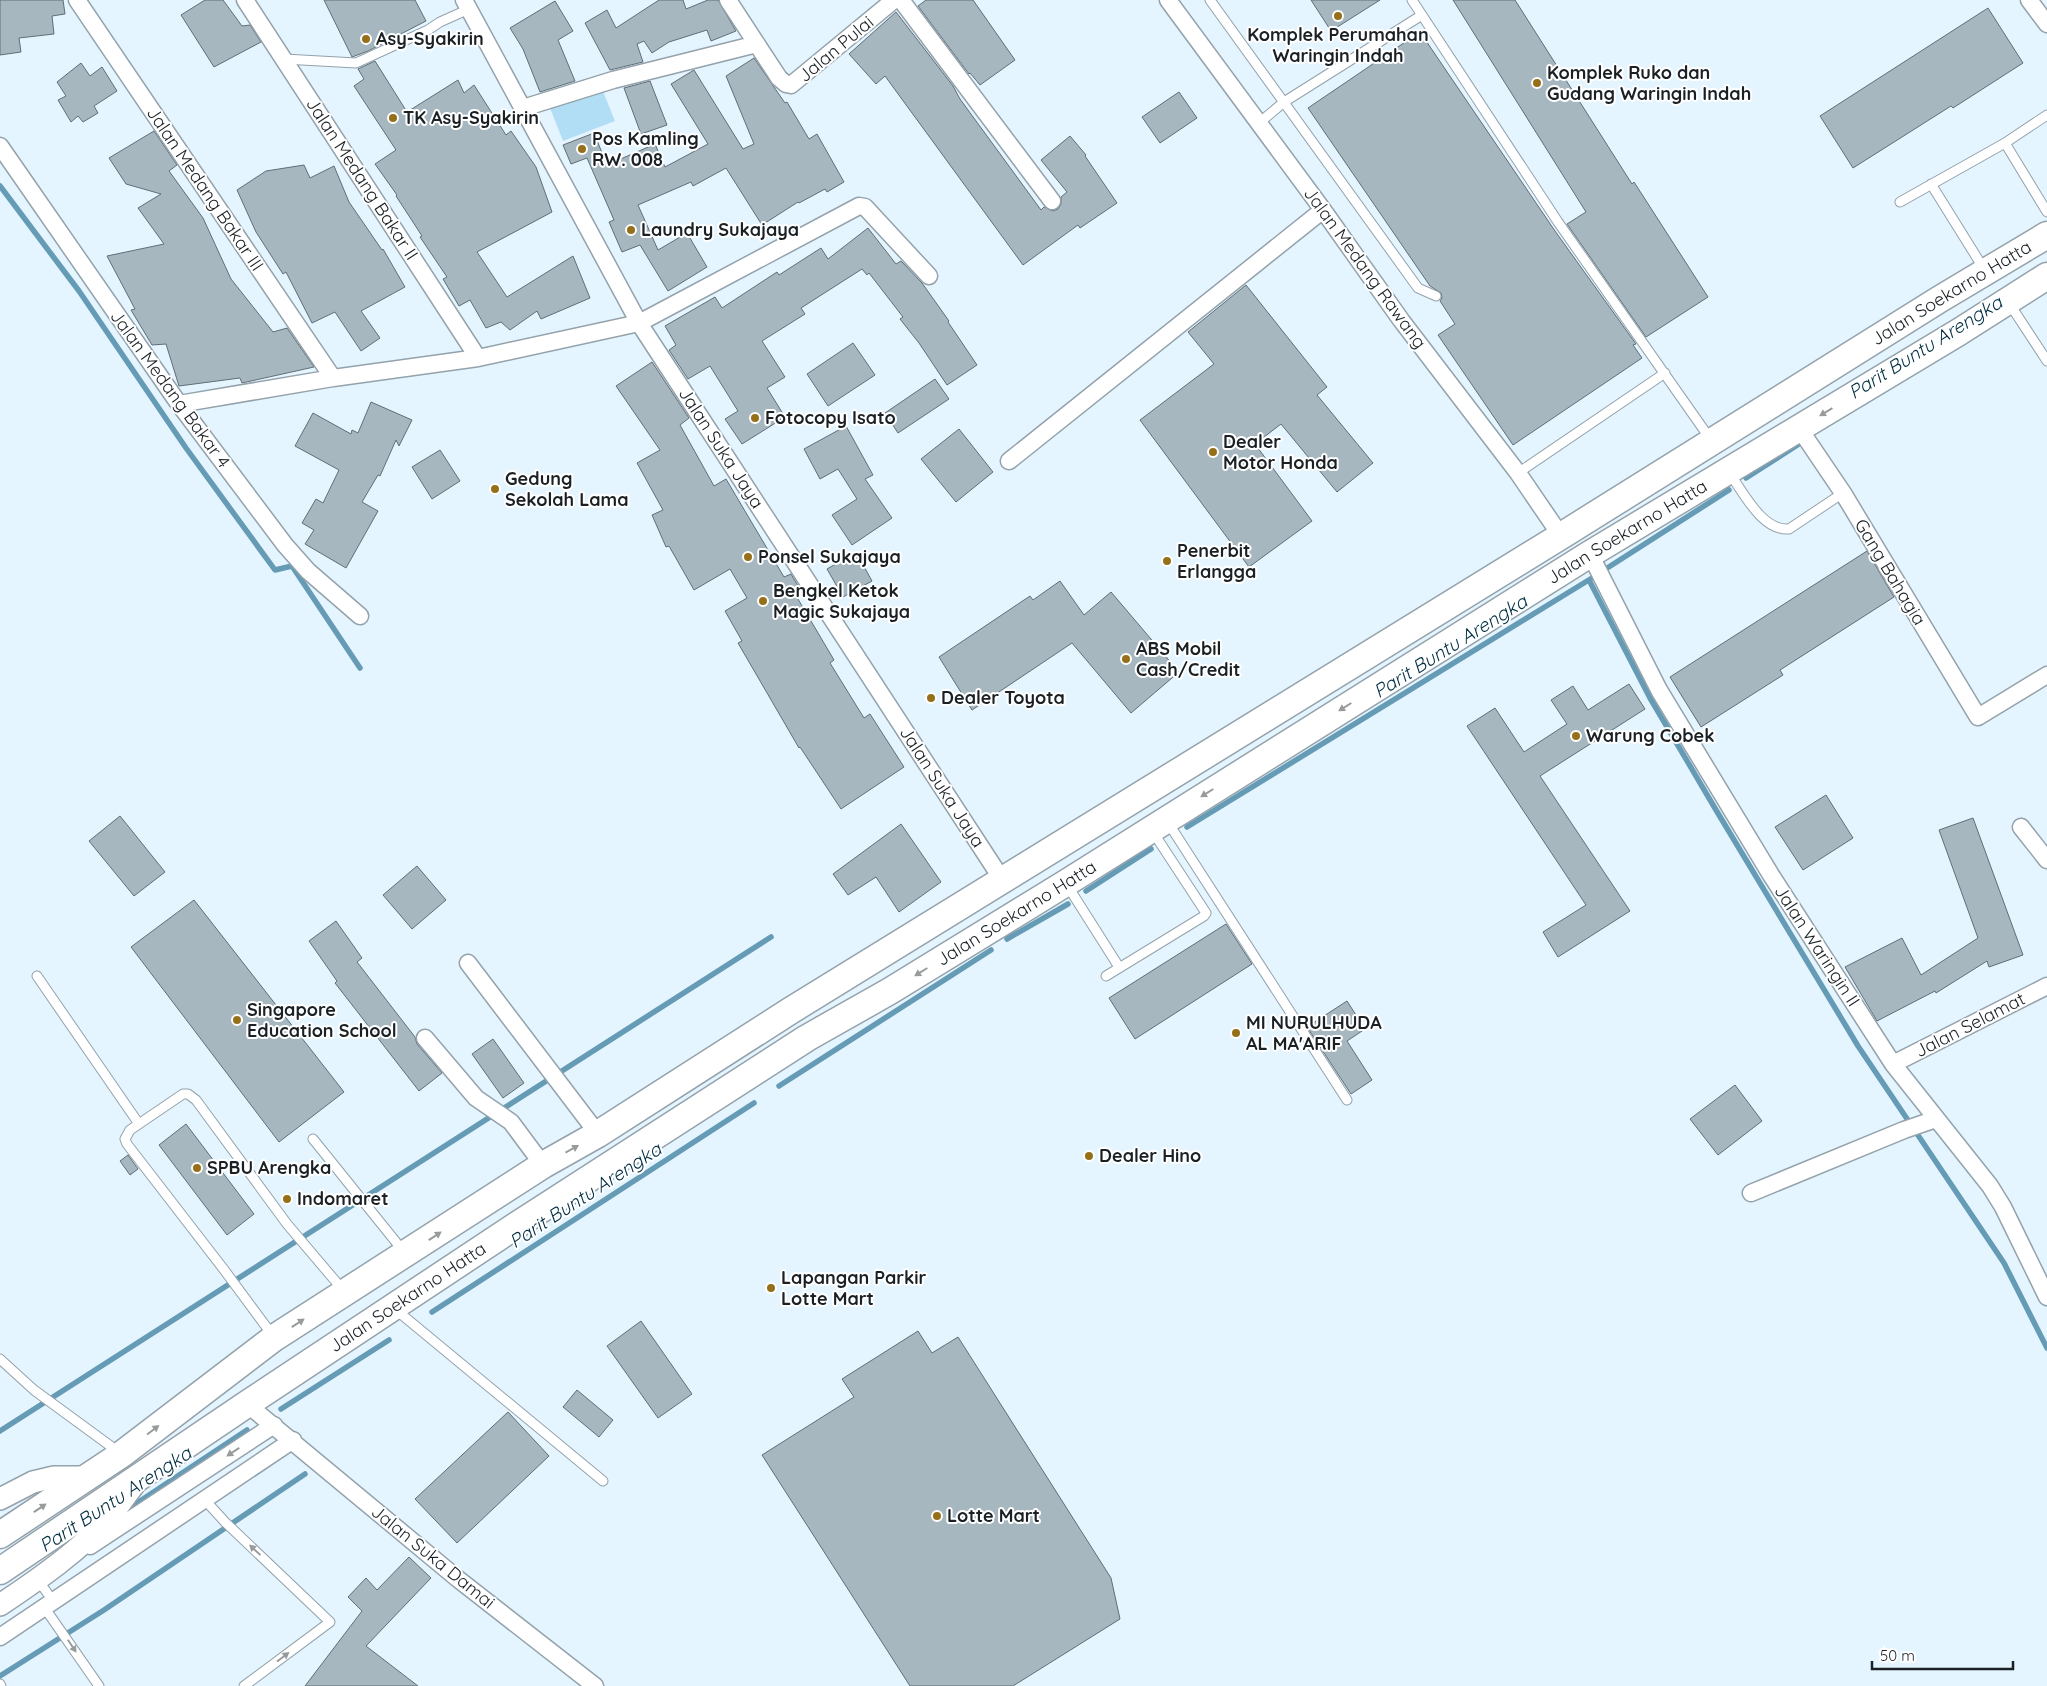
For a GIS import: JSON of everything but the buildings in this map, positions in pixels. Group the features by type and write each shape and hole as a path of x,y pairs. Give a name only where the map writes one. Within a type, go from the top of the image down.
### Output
{"main road":[{"name":"Jalan Soekarno Hatta","path":"0,1536 122,1454 274,1338 406,1255 543,1165 598,1134 790,1011 1561,536 1940,299 2047,236"},
{"name":"Jalan Soekarno Hatta","path":"0,1570 520,1222 807,1038 1066,883 1728,471 2009,302 2047,276"},
{"path":"1940,299 1959,332"},
{"path":"790,1011 807,1038"}],"street":[{"name":"Jalan Medang Bakar III","path":"77,0 333,378"},
{"name":"Jalan Medang Bakar II","path":"245,0 478,358"},
{"name":"Jalan Pulai","path":"728,0 779,78 786,84 791,85 891,2"},
{"name":"Jalan Medang Rawang","path":"1168,0 1260,123 1401,320 1518,473 1561,536"},
{"path":"2029,0 2047,24"},
{"path":"891,2 1052,201"},
{"name":"Jalan Suka Jaya","path":"466,4 639,323 1003,881"},
{"path":"522,108 613,80 757,44"},
{"name":"Jalan Medang Bakar 4","path":"0,146 179,404 285,545 308,571 360,616"},
{"path":"179,404 333,378 478,358 639,323 859,206 865,207 929,276"},
{"path":"1009,461 1323,210"},
{"name":"Gang Bahagia","path":"1799,428 1843,493 1978,717 2047,675"},
{"name":"Jalan Waringin II","path":"1592,557 1664,698 1771,875 1893,1064 1928,1122 1990,1186 2003,1207 2047,1297"},
{"path":"2022,827 2047,860"},
{"path":"468,963 598,1134"},
{"name":"Jalan Selamat","path":"1893,1064 2047,986"},
{"path":"425,1038 476,1098 511,1122 543,1165"},
{"path":"1751,1193 1904,1130 1928,1122"},
{"name":"Jalan Suka Damai","path":"246,1404 274,1425 458,1579 595,1686"},
{"path":"0,1605 274,1425"},
{"path":"0,1637 292,1440"},
{"path":"0,1499 33,1482 54,1477 84,1478"},
{"path":"38,1580 111,1516 140,1477"}],"lane":[{"path":"1210,0 1418,288 1436,296"},
{"path":"1412,0 1554,224 1665,373 1712,441"},
{"path":"284,59 356,63 428,30 466,4"},
{"path":"1260,123 1284,102 1422,15"},
{"path":"1900,202 2005,143 2047,116"},
{"path":"2005,143 2047,212"},
{"path":"1931,184 1986,272"},
{"path":"2009,302 2047,361"},
{"path":"1518,473 1665,373"},
{"path":"1728,471 1759,513 1780,530 1789,529 1843,493"},
{"path":"1106,976 1206,913 1158,824"},
{"path":"1158,824 1347,1100"},
{"path":"1066,883 1119,967"},
{"path":"37,976 139,1124"},
{"path":"274,1338 125,1139 127,1134 139,1124 183,1094 192,1096 287,1224 345,1292"},
{"path":"313,1139 406,1255"},
{"path":"392,1307 603,1481"},
{"path":"0,1359 34,1390 122,1454"},
{"path":"204,1499 225,1522 330,1622 244,1686"},
{"path":"38,1580 49,1604 100,1686"}],"shaded area":[{"path":"602,89 615,121 563,141 550,108"}],"waterway":[{"path":"0,186 79,291 186,448 275,570 292,566 360,668"},
{"name":"Parit Buntu Arengka","path":"1746,478 1799,444"},
{"name":"Parit Buntu Arengka","path":"1601,572 1729,490"},
{"name":"Parit Buntu Arengka","path":"1187,827 1592,578"},
{"path":"1589,580 1650,698 1716,810 1858,1046 2004,1263 2047,1348"},
{"name":"Parit Buntu Arengka","path":"1086,891 1151,849"},
{"name":"Parit Buntu Arengka","path":"1007,939 1068,904"},
{"path":"0,1431 771,937"},
{"name":"Parit Buntu Arengka","path":"779,1086 991,950"},
{"name":"Parit Buntu Arengka","path":"432,1312 754,1103"},
{"name":"Parit Buntu Arengka","path":"281,1409 389,1340"},
{"name":"Parit Buntu Arengka","path":"125,1511 247,1430"},
{"path":"0,1676 104,1610 305,1474"}],"place":[{"name":"Komplek Perumahan Waringin Indah","path":"1338,16"},
{"name":"Asy-Syakirin","path":"366,39"},
{"name":"Komplek Ruko dan Gudang Waringin Indah","path":"1537,83"},
{"name":"TK Asy-Syakirin","path":"393,118"},
{"name":"Pos Kamling RW. 008","path":"582,149"},
{"name":"Laundry Sukajaya","path":"631,230"},
{"name":"Fotocopy Isato","path":"755,418"},
{"name":"Dealer Motor Honda","path":"1213,452"},
{"name":"Gedung Sekolah Lama","path":"495,489"},
{"name":"Ponsel Sukajaya","path":"748,557"},
{"name":"Penerbit Erlangga","path":"1167,561"},
{"name":"Bengkel Ketok Magic Sukajaya","path":"763,601"},
{"name":"ABS Mobil Cash/Credit","path":"1126,659"},
{"name":"Dealer Toyota","path":"931,698"},
{"name":"Warung Cobek","path":"1576,736"},
{"name":"Singapore Education School","path":"237,1020"},
{"name":"MI NURULHUDA AL MA'ARIF","path":"1236,1033"},
{"name":"Dealer Hino","path":"1089,1156"},
{"name":"SPBU Arengka","path":"197,1168"},
{"name":"Indomaret","path":"287,1199"},
{"name":"Lapangan Parkir Lotte Mart","path":"771,1288"},
{"name":"Lotte Mart","path":"937,1516"}]}
